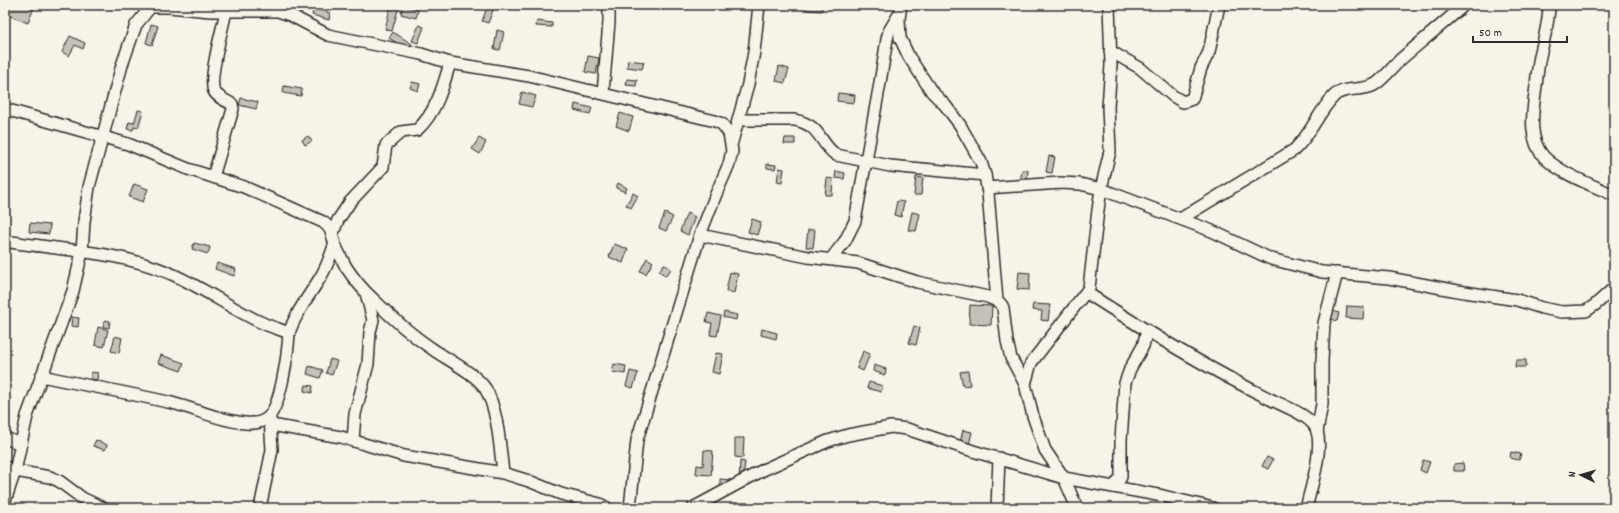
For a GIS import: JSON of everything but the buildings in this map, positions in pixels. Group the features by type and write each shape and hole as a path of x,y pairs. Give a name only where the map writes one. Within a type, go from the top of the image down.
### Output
{"street":[{"path":"603,93 609,5"},
{"path":"630,508 637,440 700,235 729,164 732,151 732,142 748,84 759,5"},
{"path":"1025,384 1031,363 1087,293 1090,281 1101,189 1109,162 1110,151 1108,107 1110,51 1109,5"},
{"path":"1110,51 1140,68 1173,96 1183,102 1188,101 1192,99 1201,68 1209,52 1219,5"},
{"path":"1182,218 1294,150 1302,143 1309,129 1334,96 1342,92 1370,87 1377,83 1464,5"},
{"path":"1548,5 1549,22 1540,56 1532,116 1533,136 1538,148 1545,157 1569,175 1614,194"},
{"path":"5,501 10,469 21,444 27,416 73,291 82,252 84,222 89,187 116,85 136,25 149,6 226,11 278,11 290,15 328,35 421,54 450,63 529,76 714,121 722,124 732,142"},
{"path":"831,259 845,241 855,221 880,83 886,40 889,30 901,8"},
{"path":"901,8 899,27 900,38 909,57 932,92 960,125 977,155 985,175 997,301"},
{"path":"213,177 233,109 232,104 216,94 213,84 215,63 226,11"},
{"path":"260,508 272,450 271,421 280,394 289,333 292,323 324,271 330,258 338,220 350,202 383,167 386,145 401,132 417,130 433,110 441,92 450,63"},
{"path":"5,109 128,144 188,169 244,187 322,222 329,227 346,266 365,291 408,331 472,375 485,388 497,422 503,473"},
{"path":"739,120 795,120 804,122 815,129 830,151 836,155 890,166 985,175"},
{"path":"987,188 1061,183 1080,184 1101,189 1182,218 1271,259 1322,272 1389,278 1517,300 1562,312 1586,311 1595,306 1614,288"},
{"path":"700,235 808,257 858,262 918,282 988,297 997,301 1003,308 1007,341 1011,358 1025,384 1033,416 1045,450 1064,478 1078,508"},
{"path":"5,241 130,260 166,272 204,290 259,321 289,333"},
{"path":"1306,508 1316,466 1318,443 1317,432 1322,404 1324,323 1337,273"},
{"path":"353,441 355,414 368,364 370,332 373,320 365,291"},
{"path":"1087,293 1146,330 1243,386 1304,416 1313,424 1317,432"},
{"path":"1114,487 1121,477 1126,383 1130,369 1143,346 1146,330"},
{"path":"41,376 134,394 245,423 271,421 353,441 404,456 503,473 530,480 561,494 600,504 607,508"},
{"path":"693,508 765,469 828,441 871,430 891,427 907,429 1064,478 1114,487 1187,505 1213,508"},
{"path":"5,438 21,444"},
{"path":"997,508 999,458"},
{"path":"10,469 50,477 59,481 82,498 103,508"}]}
